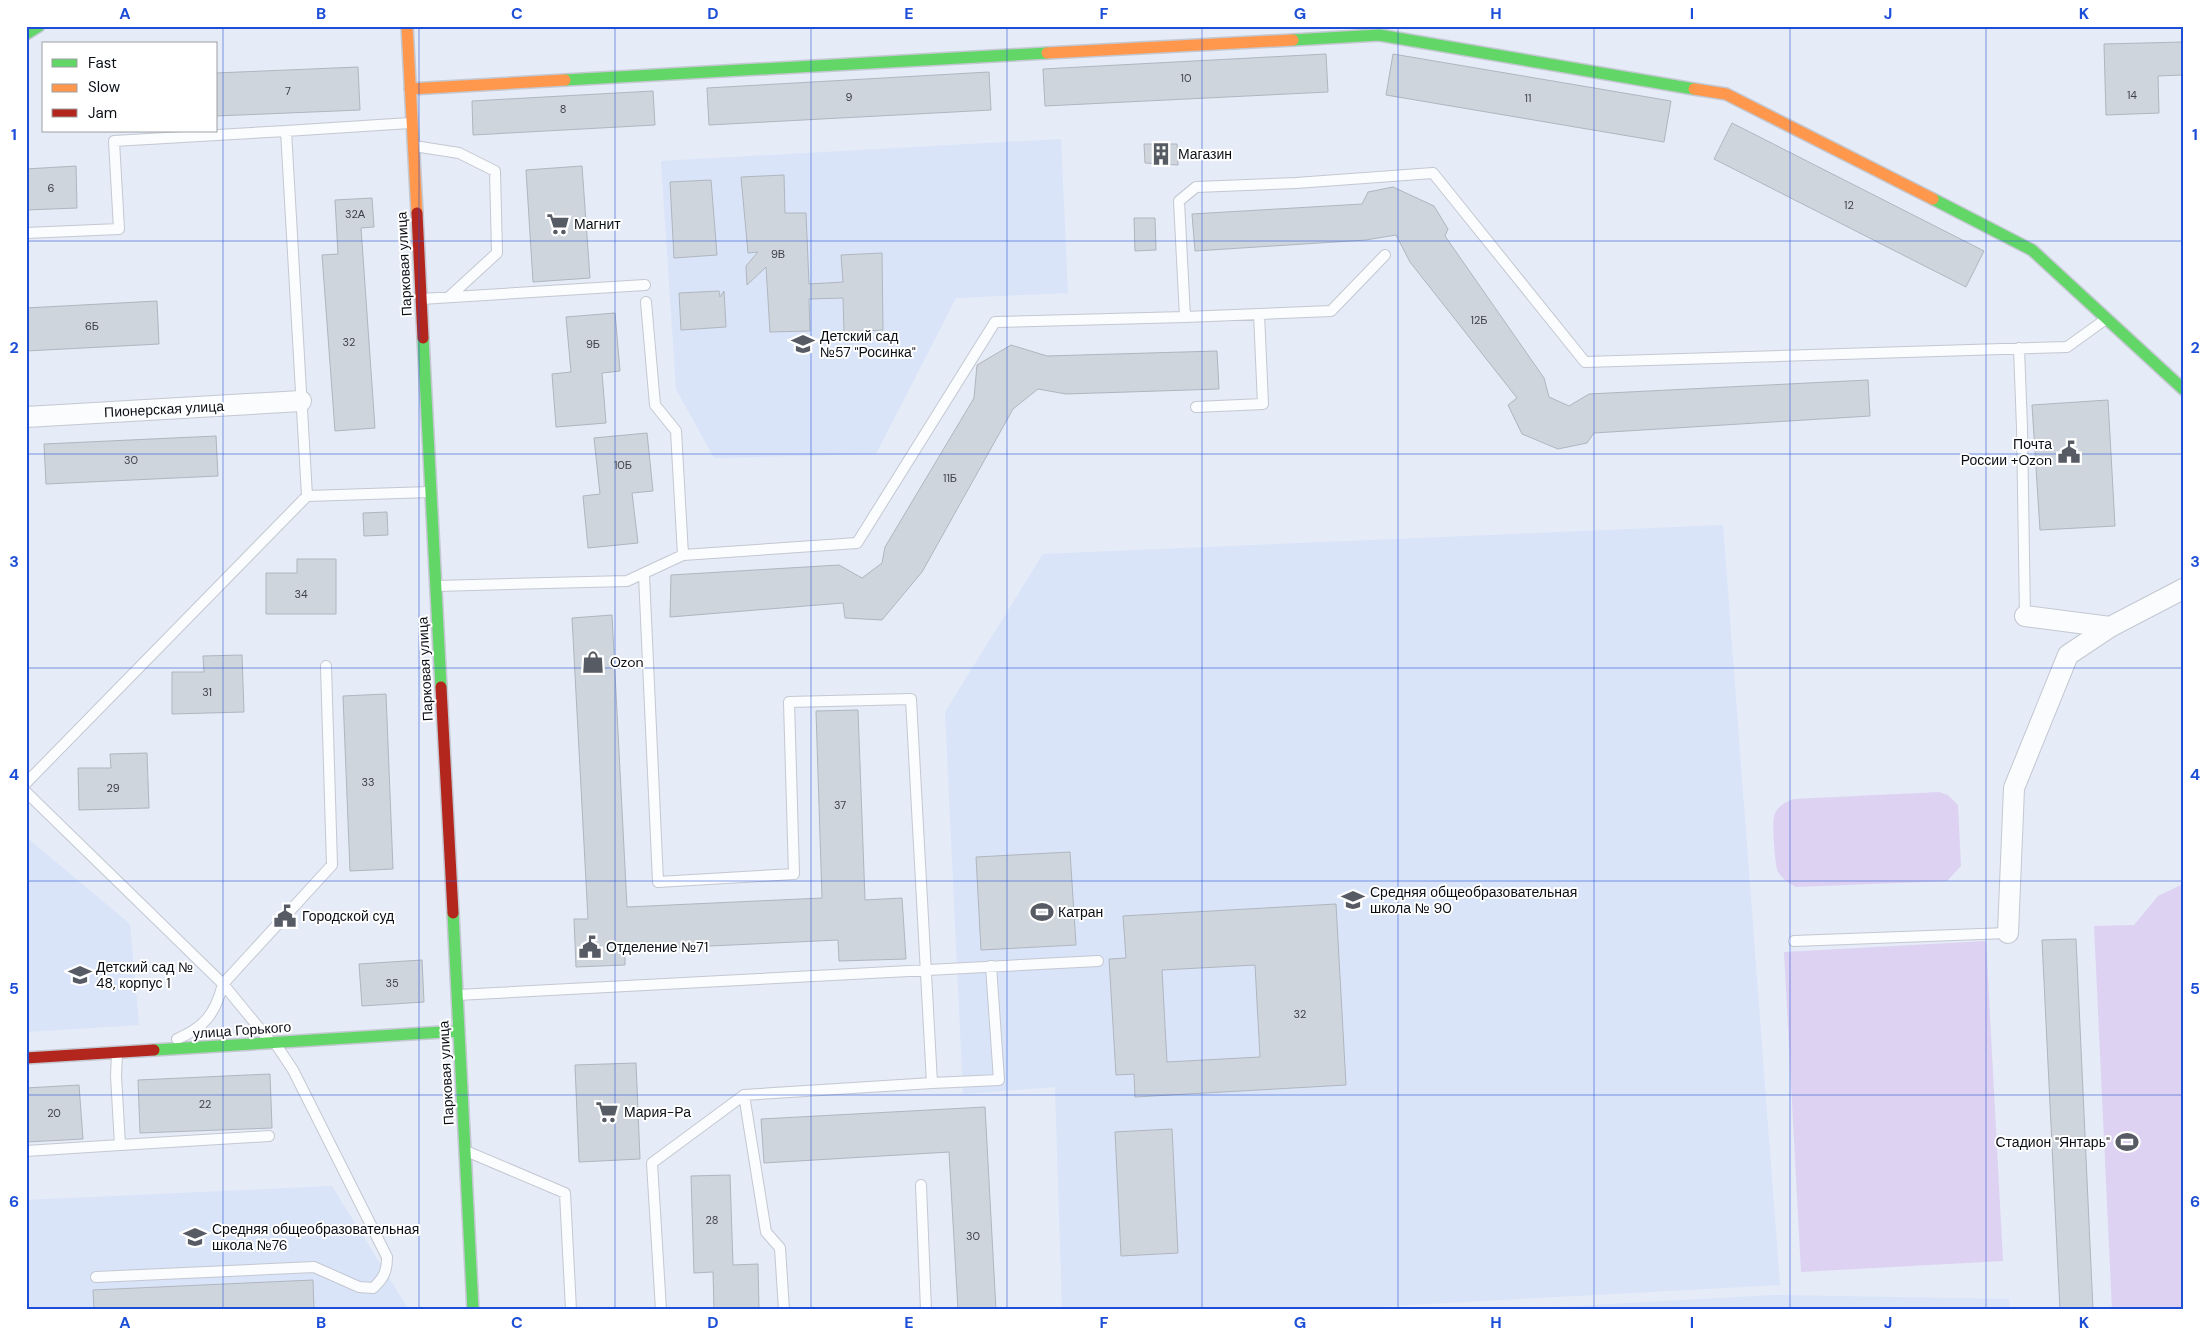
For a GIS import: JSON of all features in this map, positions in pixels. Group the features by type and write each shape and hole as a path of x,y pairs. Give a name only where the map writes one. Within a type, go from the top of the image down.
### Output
{"street":[{"path":"26,34 39,26"},
{"name":"Парковая улица","path":"407,26 474,1310"},
{"path":"410,89 1379,35 1726,94 2032,250 2183,389"},
{"name":"Пионерская улица","path":"26,417 301,401"},
{"path":"2008,933 2014,788 2068,655 2110,627 2183,589"},
{"path":"2025,616 2110,627"},
{"name":"улица Горького","path":"26,1058 459,1031"}],"lane":[{"path":"26,233 119,229 114,141 412,122"},
{"path":"286,131 307,496"},
{"path":"413,146 459,153 495,171 497,253 449,297"},
{"path":"1185,317 1179,201 1196,187 1433,173 1585,362 2067,347 2107,318"},
{"path":"436,586 627,582 683,555 857,544 995,322 1331,312 1385,255"},
{"path":"421,299 645,285"},
{"path":"646,302 655,405 676,430 683,555"},
{"path":"1196,407 1263,404 1259,314"},
{"path":"2019,348 2025,616"},
{"path":"26,783 307,496 431,492"},
{"path":"644,575 658,882 794,874 789,702 911,699 932,1084"},
{"path":"120,1145 116,1053 177,1039 197,1029 210,1017 218,1001 223,984 332,865 326,666"},
{"path":"26,792 223,984 273,1043 292,1070 387,1257 387,1269 381,1281 373,1288 359,1287 314,1267 96,1277"},
{"path":"1794,941 2008,933"},
{"path":"457,995 1098,961"},
{"path":"661,1310 652,1162 744,1095 999,1080 990,966"},
{"path":"744,1095 766,1232 780,1248 784,1310"},
{"path":"26,1151 269,1136"},
{"path":"465,1151 565,1193 571,1310"},
{"path":"921,1185 926,1310"}],"shaded area":[{"name":"Детский сад №57 \"Росинка\"","path":"1061,139 1068,293 956,298 876,454 714,458 676,389 661,161"},
{"name":"Средняя общеобразовательная школа № 90","path":"1723,525 1780,1285 1316,1310 1062,1310 1055,1087 963,1094 945,712 1043,554"},
{"path":"1939,792 1948,795 1958,805 1961,866 1947,881 1796,887 1786,881 1778,872 1774,845 1774,817 1781,805 1787,802 1794,799"},
{"name":"Детский сад № 48, корпус 1","path":"26,837 130,924 139,1025 26,1032"},
{"name":"Стадион \"Янтарь\"","path":"2183,884 2183,1310 2112,1310 2094,926 2134,925 2158,896"},
{"path":"1986,941 2003,1261 1801,1272 1784,952"},
{"name":"Средняя общеобразовательная школа №76","path":"332,1186 409,1310 26,1310 26,1200"},
{"path":"1774,1295 2009,1299 2010,1310 1502,1310"}],"building":[{"path":"2183,42 2183,75 2158,76 2159,113 2106,115 2104,44"},
{"path":"1326,54 1328,92 1045,106 1043,69"},
{"path":"1393,54 1671,101 1664,142 1386,95"},
{"path":"358,67 360,110 218,116 218,73"},
{"path":"989,72 991,110 709,125 707,88"},
{"path":"653,91 655,125 473,135 472,101"},
{"path":"1732,123 1984,251 1966,287 1714,159"},
{"name":"Магазин","path":"1144,144 1177,144 1178,165 1145,163"},
{"path":"76,166 77,208 26,210 26,169"},
{"name":"Магнит","path":"582,166 590,278 533,282 526,170"},
{"path":"784,175 785,213 806,213 809,284 843,282 841,255 882,253 883,330 844,332 843,298 809,299 810,331 770,332 766,267 747,285 746,266 758,252 748,253 741,177"},
{"path":"711,180 717,255 674,258 670,182"},
{"path":"1393,187 1434,206 1448,229 1445,236 1544,378 1549,397 1569,406 1589,394 1868,380 1870,416 1594,433 1587,443 1558,449 1522,434 1508,405 1517,398 1410,262 1396,235 1366,240 1195,251 1192,214 1362,204 1368,192"},
{"path":"372,198 374,227 361,228 375,428 335,431 322,255 338,254 335,200"},
{"path":"1134,218 1155,218 1156,250 1135,251"},
{"path":"719,291 720,297 724,291 726,327 681,330 679,293"},
{"path":"157,301 159,344 26,351 26,308"},
{"path":"615,313 620,371 602,373 606,423 556,427 552,374 571,372 566,317"},
{"path":"1011,345 1047,356 1217,351 1219,389 1066,394 1038,389 1013,409 922,572 882,620 845,618 843,603 670,617 671,575 839,565 862,578 882,563 885,547 974,398 977,365"},
{"path":"2108,400 2115,526 2040,530 2032,405"},
{"path":"647,433 653,491 632,493 638,543 588,548 583,496 600,494 594,438"},
{"path":"216,436 218,476 46,484 44,444"},
{"path":"387,512 388,535 364,536 363,513"},
{"path":"297,559 336,559 336,614 266,614 266,573 297,573"},
{"path":"612,615 627,907 822,898 816,711 858,710 865,900 902,898 906,959 839,961 838,940 625,950 625,965 576,967 574,919 588,919 572,618"},
{"path":"242,655 244,712 172,714 172,672 204,672 203,656"},
{"path":"386,694 393,869 350,871 343,696"},
{"path":"147,753 149,808 79,810 78,768 111,768 110,754"},
{"path":"1070,852 1076,945 981,950 976,857"},
{"path":"1336,904 1346,1085 1135,1097 1134,1074 1116,1075 1109,959 1126,958 1123,916","holes":["1255,965 1260,1057 1167,1062 1162,970"]},
{"path":"2076,939 2093,1310 2060,1310 2042,940"},
{"path":"422,960 424,1002 362,1006 359,964"},
{"name":"Мария-Ра","path":"636,1063 640,1159 579,1162 575,1065"},
{"path":"270,1074 272,1128 140,1133 138,1080"},
{"path":"79,1085 83,1139 26,1142 26,1088"},
{"path":"985,1107 996,1310 958,1310 949,1152 764,1163 761,1119"},
{"path":"1172,1129 1178,1253 1121,1256 1115,1132"},
{"path":"730,1175 733,1265 758,1264 759,1310 714,1310 713,1272 694,1273 691,1176"},
{"path":"313,1280 314,1310 94,1310 93,1290"}],"traffic: fast":[{"path":"26,34 39,26"},
{"path":"1293,40 1379,35 1694,89"},
{"path":"565,80 1047,53"},
{"path":"1933,199 2032,250 2183,389"},
{"path":"423,338 441,687"},
{"path":"453,913 473,1310"},
{"path":"154,1050 459,1031"}],"traffic: slow":[{"path":"407,26 417,213"},
{"path":"1047,53 1293,40"},
{"path":"410,89 565,80"},
{"path":"1694,89 1726,94 1933,199"}],"traffic: jam":[{"path":"417,213 423,338"},
{"path":"441,687 453,913"},
{"path":"26,1058 154,1050"}],"place":[{"name":"Магазин","path":"1161,154"},
{"name":"Магнит","path":"558,224"},
{"name":"Детский сад №57 \"Росинка\"","path":"803,344"},
{"name":"Почта России +Ozon","path":"2069,452"},
{"name":"Ozon","path":"593,662"},
{"name":"Средняя общеобразовательная школа № 90","path":"1353,900"},
{"name":"Катран","path":"1042,912"},
{"name":"Городской суд","path":"285,916"},
{"name":"Отделение №71","path":"590,947"},
{"name":"Детский сад № 48, корпус 1","path":"80,975"},
{"name":"Мария-Ра","path":"607,1112"},
{"name":"Стадион \"Янтарь\"","path":"2127,1142"},
{"name":"Средняя общеобразовательная школа №76","path":"195,1237"}]}
